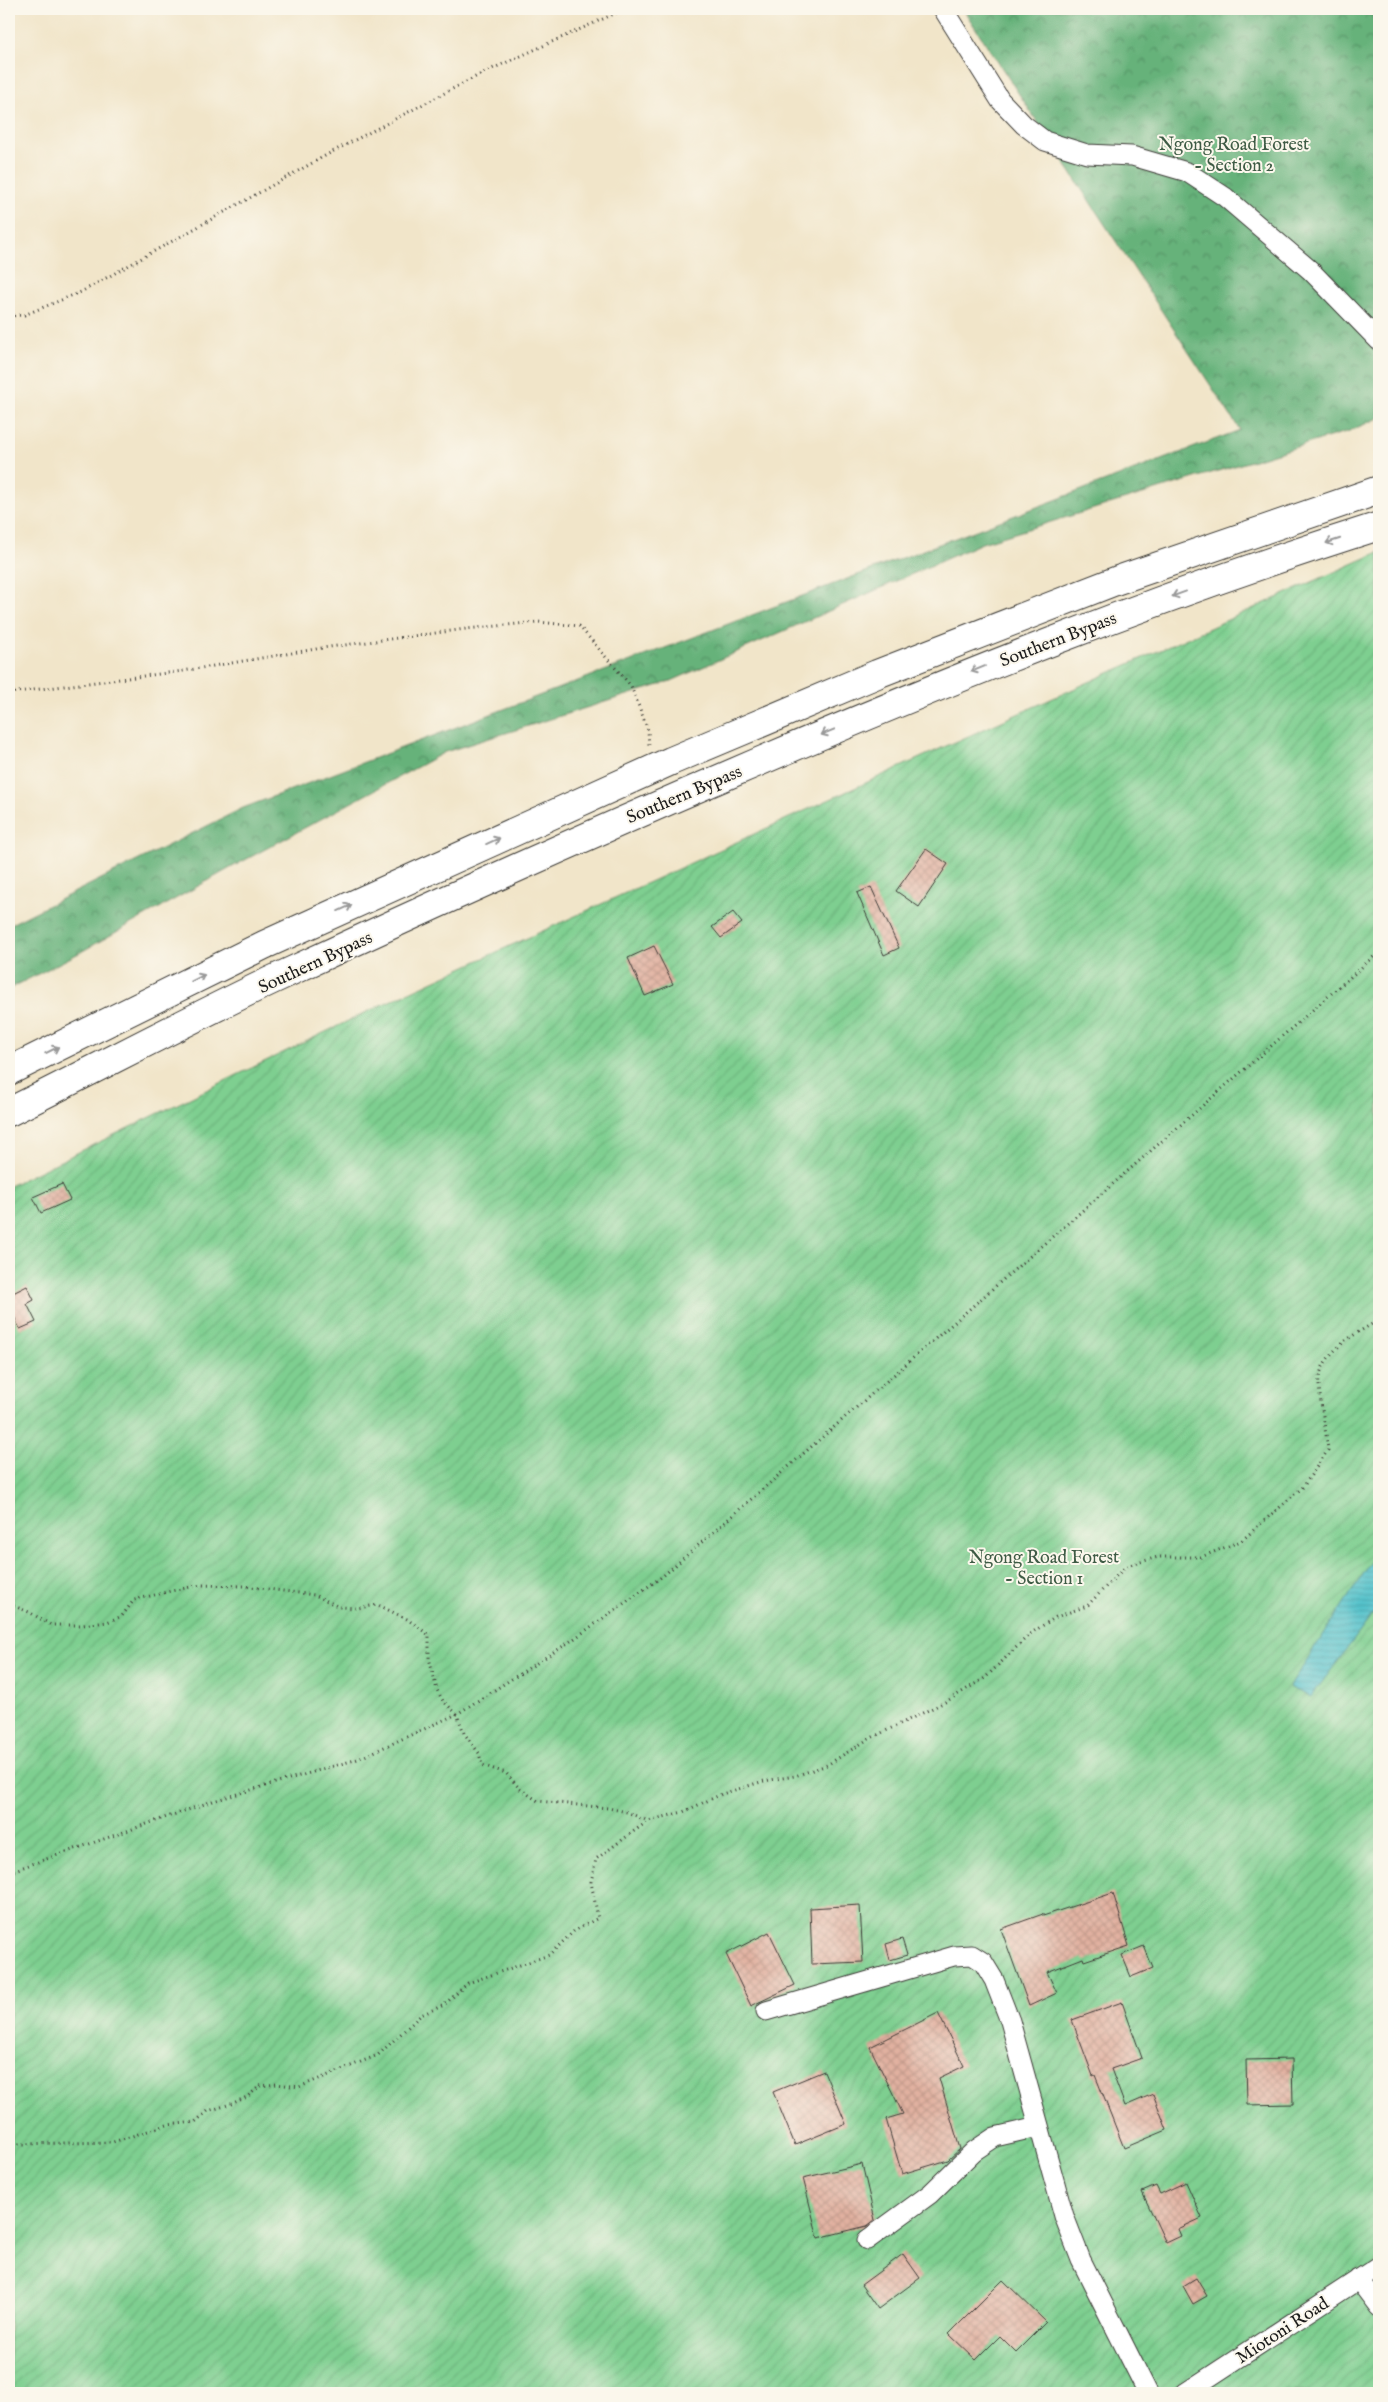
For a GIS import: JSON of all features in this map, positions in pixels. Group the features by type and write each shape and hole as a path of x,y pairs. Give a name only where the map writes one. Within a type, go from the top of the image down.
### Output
{"highway":[{"name":"Southern Bypass","path":"9,1071 264,945 650,770 877,674 1118,580 1379,490"},
{"name":"Southern Bypass","path":"9,1112 278,978 626,819 874,712 980,668 1168,598 1276,559 1379,526"}],"street":[{"path":"943,9 1000,100 1024,125 1045,141 1087,154 1132,156 1187,172 1225,197 1310,270 1379,341"},
{"path":"766,2011 954,1956 972,1955 983,1962 994,1980 1010,2021 1064,2216 1081,2260 1148,2393"},
{"path":"867,2240 930,2194 974,2151 995,2138 1038,2127"},
{"name":"Miotoni Road","path":"1185,2393 1379,2266"},
{"path":"1358,2279 1379,2307"}],"path":[{"path":"9,316 24,315 80,292 332,152 466,82 607,15 625,9"},
{"path":"9,693 183,671 322,648 466,629 538,622 579,626 631,686 648,730 650,770"},
{"path":"9,1872 213,1801 358,1759 456,1714 568,1643 663,1576 1379,952"},
{"path":"9,2147 28,2144 112,2142 167,2125 195,2122 208,2111 247,2097 260,2086 277,2084 298,2087 378,2055 421,2015 444,2005 468,1983 549,1955 574,1931 598,1918 591,1882 596,1859 648,1821 683,1812 730,1791 764,1781 795,1776 827,1765 867,1740 947,1701 985,1678 1031,1633 1056,1617 1087,1606 1126,1566 1158,1557 1201,1557 1241,1541 1303,1487 1328,1450 1319,1378 1331,1353 1355,1334 1379,1320"},
{"path":"9,1604 29,1612 51,1625 107,1622 122,1616 134,1600 201,1585 287,1590 315,1596 339,1607 357,1608 378,1605 407,1620 429,1635 429,1658 437,1690 443,1701 456,1714 464,1733 479,1754 482,1765 506,1774 520,1789 538,1801 608,1808 627,1812 648,1821"}],"green space":[{"name":"Ngong Road Forest - Section 2","path":"963,9 1379,9 1379,418 1349,431 982,543 669,682 445,752 234,866 79,953 9,989 9,925 243,808 1240,430"},
{"name":"Ngong Road Forest - Section 1","path":"1379,552 1379,2393 9,2393 9,1186 379,1006 944,747"}],"water":[{"path":"1379,1550 1379,1606 1311,1697 1289,1687"}],"building":[{"path":"926,849 948,864 919,907 896,891"},
{"path":"871,887 899,948 884,955 857,893"},
{"path":"733,912 742,923 721,938 712,927"},
{"path":"654,946 673,984 645,996 628,958"},
{"path":"62,1184 70,1200 41,1213 33,1197"},
{"path":"27,1286 34,1300 27,1304 36,1322 20,1329 9,1307 9,1295"},
{"path":"1113,1893 1129,1946 1084,1961 1083,1958 1047,1972 1057,1993 1029,2006 1001,1929"},
{"path":"860,1905 863,1962 812,1964 810,1908"},
{"path":"769,1932 795,1985 751,2006 726,1954"},
{"path":"902,1939 907,1955 890,1960 886,1944"},
{"path":"1144,1946 1153,1968 1131,1977 1122,1955"},
{"path":"1122,2002 1142,2058 1111,2069 1125,2106 1153,2094 1167,2130 1124,2148 1095,2075 1093,2076 1072,2020"},
{"path":"938,2013 964,2066 939,2078 960,2149 948,2160 902,2174 886,2119 903,2114 870,2047"},
{"path":"1292,2059 1293,2104 1247,2105 1246,2060"},
{"path":"824,2071 846,2124 795,2145 773,2092"},
{"path":"862,2164 875,2220 867,2226 818,2238 803,2178"},
{"path":"1186,2182 1202,2218 1178,2229 1181,2236 1166,2243 1142,2192 1156,2186 1160,2194"},
{"path":"903,2254 920,2278 878,2309 861,2285"},
{"path":"1196,2278 1207,2296 1193,2304 1183,2286"},
{"path":"1003,2280 1046,2322 1016,2352 1000,2336 976,2360 949,2334"}]}
